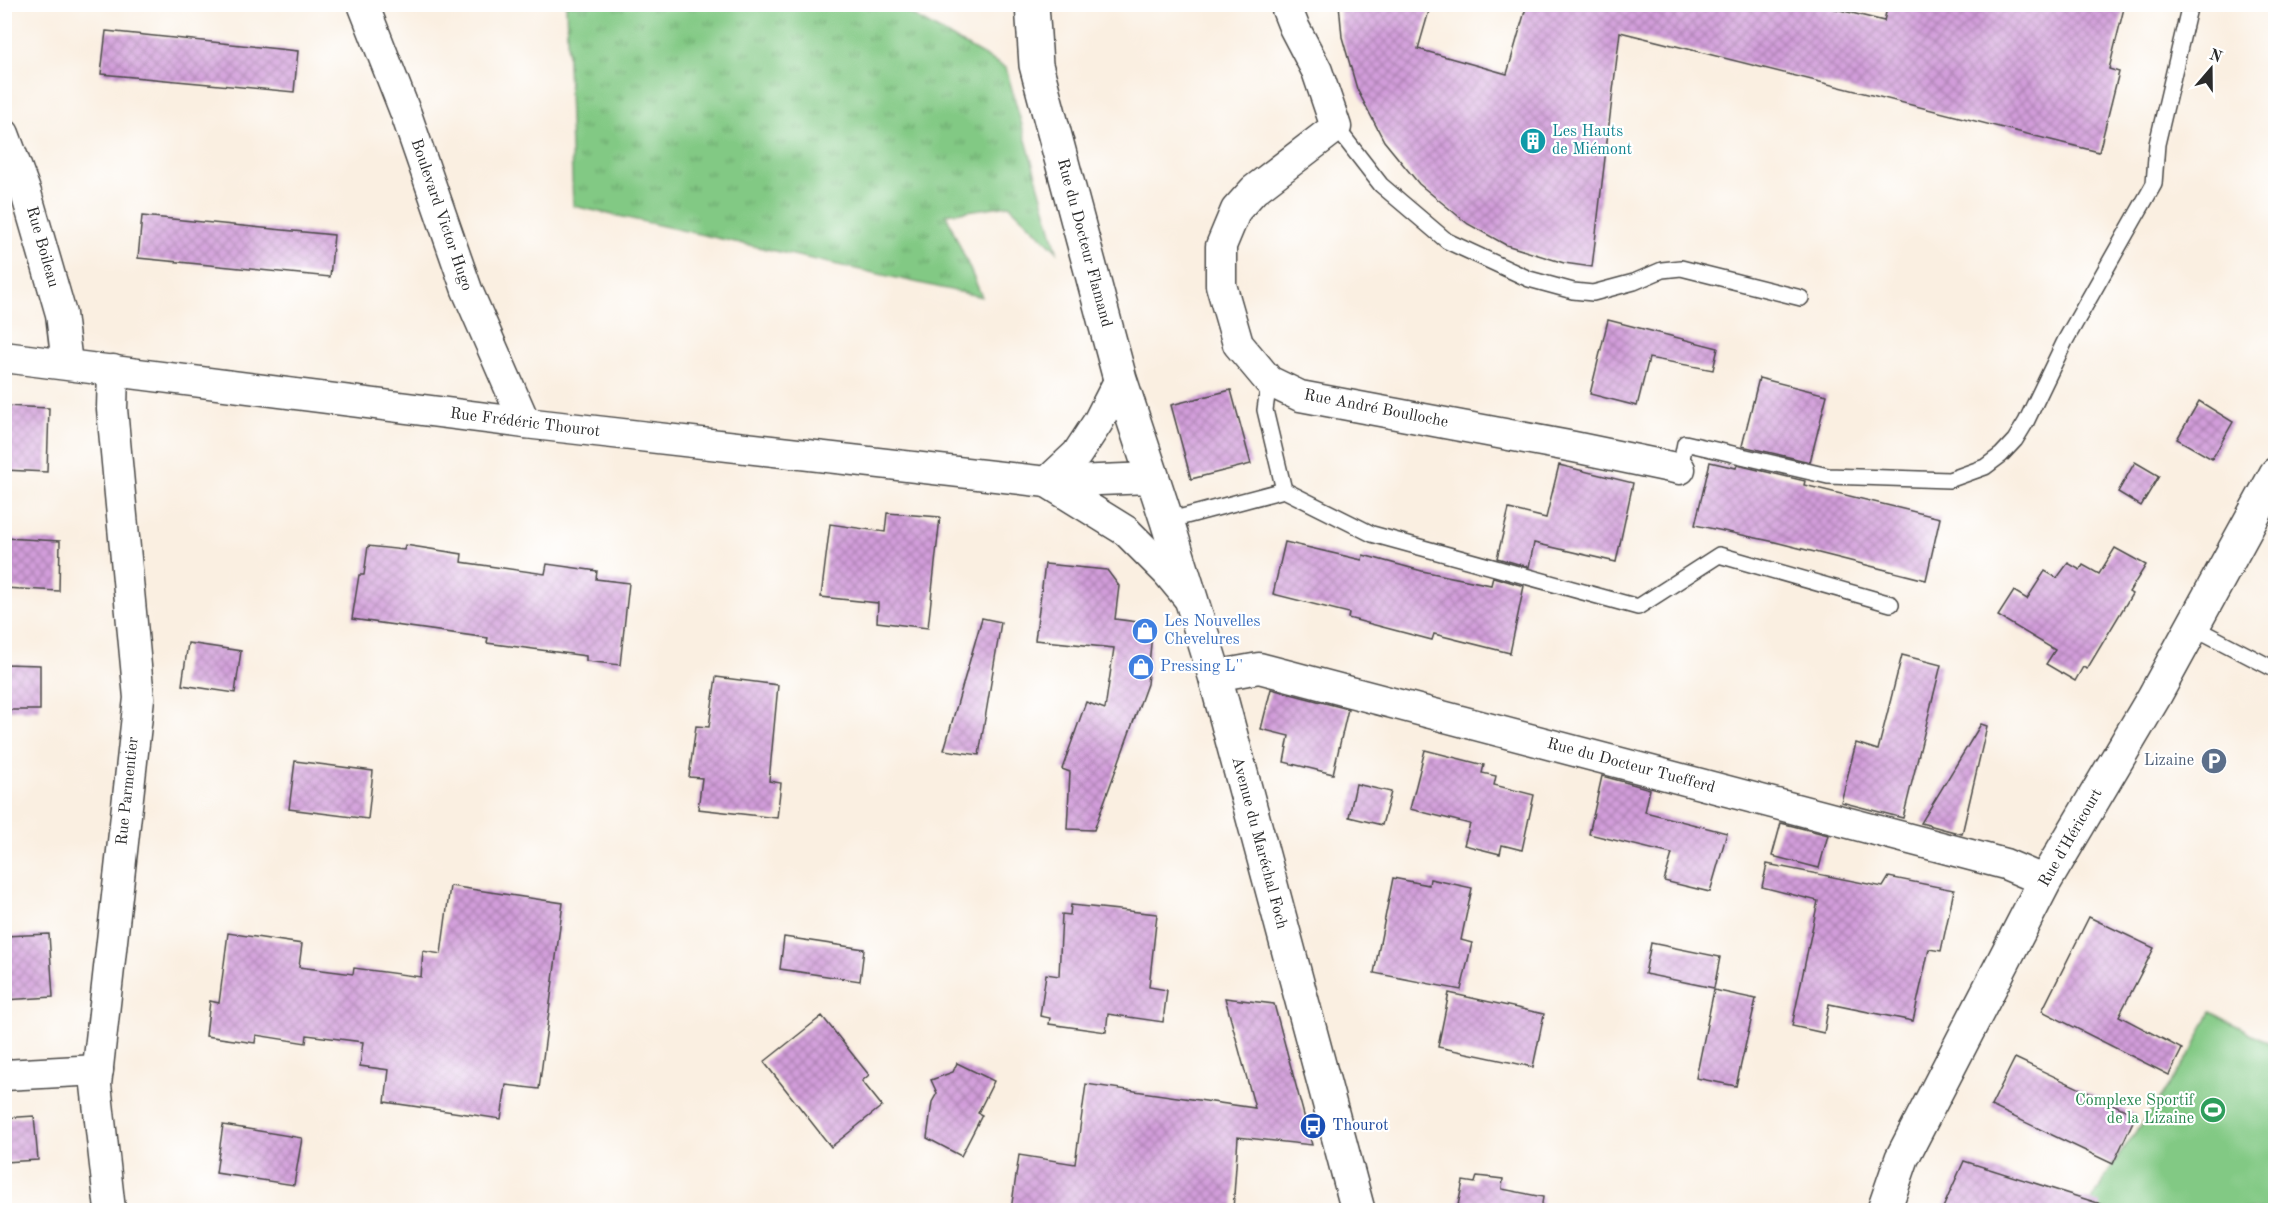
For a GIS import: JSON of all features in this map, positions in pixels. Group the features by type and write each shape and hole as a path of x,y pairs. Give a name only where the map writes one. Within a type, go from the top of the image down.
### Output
{"street":[{"name":"Boulevard Victor Hugo","path":"363,4 406,114 467,290 525,423"},
{"name":"Rue du Docteur Flamand","path":"1032,4 1036,65 1120,379 1151,478"},
{"path":"1285,4 1317,71 1336,127"},
{"name":"Rue André Boulloche","path":"1336,127 1254,190 1236,210 1221,246 1221,285 1238,344 1269,381 1300,396 1680,469"},
{"name":"Rue Boileau","path":"4,134 26,193 61,314 67,364"},
{"name":"Rue Frédéric Thourot","path":"4,357 525,423 1047,482 1151,478"},
{"name":"Rue Parmentier","path":"110,1210 96,1085 139,698 112,409 113,370"},
{"path":"1047,482 1077,454 1098,422 1120,379"},
{"name":"Rue d'Héricourt","path":"1884,1210 1902,1158 2045,881 2154,697 2276,474"},
{"name":"Avenue du Maréchal Foch","path":"1151,478 1167,521 1215,676 1358,1210"},
{"name":"Rue Frédéric Thourot","path":"1047,482 1126,531 1167,572 1192,602"},
{"name":"Rue du Docteur Tuefferd","path":"1215,676 1259,668 2006,864 2045,881"},
{"path":"4,1075 98,1070"}],"lane":[{"path":"1680,469 1685,444 1827,476 1950,480 1985,467 2001,455 2015,440 2026,422 2065,340 2154,184 2157,144 2190,4"},
{"path":"1336,127 1381,185 1447,241 1529,279 1573,291 1593,293 1634,282 1662,270 1681,268 1801,298"},
{"path":"1269,381 1265,410 1284,490"},
{"path":"1167,521 1284,490 1372,534 1638,608 1719,555 1891,604"},
{"path":"2193,627 2276,670"}],"green space":[{"path":"566,5 894,5 1006,68 1057,251 1009,205 946,214 982,297 573,206"},
{"name":"Complexe Sportif de la Lizaine","path":"2211,1012 2275,1046 2275,1210 2087,1210 2113,1164 2190,1055"}],"building":[{"path":"1339,4 1431,4 1418,49 1507,74 1527,4 1816,4 1884,21 1888,4 2125,4 2109,69 2119,72 2099,152 1620,32 1592,267 1564,263 1506,245 1468,224 1419,184 1384,141 1357,89 1342,37"},
{"path":"106,31 298,51 294,92 101,74"},
{"path":"142,216 334,235 330,277 138,258"},
{"path":"1608,320 1718,348 1713,370 1649,358 1637,406 1590,394"},
{"path":"1759,378 1827,395 1810,462 1742,446"},
{"path":"1231,390 1251,464 1191,479 1171,405"},
{"path":"2199,401 2233,422 2212,459 2177,439"},
{"path":"4,406 49,408 47,472 4,470"},
{"path":"1710,462 1736,468 1737,465 1805,481 1804,485 1940,518 1926,580 1775,542 1695,525"},
{"path":"2135,462 2159,476 2141,506 2118,492"},
{"path":"1559,465 1633,483 1616,562 1534,543 1529,567 1497,558 1509,509 1546,518"},
{"path":"887,513 940,517 928,628 877,622 878,603 821,597 830,524 885,532"},
{"path":"4,538 60,541 59,591 4,588"},
{"path":"1285,542 1362,560 1363,555 1422,571 1491,585 1493,577 1524,586 1510,653 1434,634 1432,640 1348,618 1349,613 1273,594"},
{"path":"405,545 462,554 461,562 545,574 547,564 597,571 596,579 629,583 620,665 586,661 586,656 487,643 488,638 352,619 359,575 364,575 368,546 404,550"},
{"path":"2115,548 2146,565 2129,592 2132,594 2087,669 2083,667 2075,681 2046,664 2055,650 1998,616 2014,591 2027,599 2045,571 2057,578 2068,563 2080,570 2083,565 2099,574"},
{"path":"1045,564 1107,570 1119,586 1115,619 1153,624 1147,684 1094,830 1067,829 1070,772 1062,769 1086,702 1105,709 1114,648 1035,640"},
{"path":"982,618 1001,622 979,755 944,750"},
{"path":"188,643 241,651 235,693 182,685"},
{"path":"1902,655 1941,665 1903,818 1841,802 1856,743 1878,750"},
{"path":"4,664 40,665 40,710 4,710"},
{"path":"716,677 778,685 769,781 781,783 777,818 698,809 702,778 689,777 696,726 709,727"},
{"path":"1271,689 1348,709 1333,774 1284,762 1289,736 1261,729"},
{"path":"1981,724 1987,726 1962,834 1921,823"},
{"path":"1425,750 1484,765 1482,773 1496,776 1494,785 1534,795 1522,850 1502,845 1500,854 1464,845 1470,824 1410,809"},
{"path":"295,761 373,771 368,819 289,809"},
{"path":"1602,776 1650,789 1645,812 1727,833 1710,892 1664,881 1672,854 1589,834"},
{"path":"1356,784 1391,792 1382,825 1349,817"},
{"path":"1781,823 1828,835 1819,868 1772,856"},
{"path":"1767,864 1883,887 1889,877 1954,890 1941,951 1929,949 1913,1021 1829,1004 1824,1033 1792,1026 1818,901 1762,887"},
{"path":"1393,878 1429,885 1430,879 1472,888 1461,940 1472,943 1461,990 1374,973"},
{"path":"450,886 563,903 539,1089 506,1085 501,1119 385,1102 389,1070 360,1066 363,1042 307,1035 306,1043 256,1035 255,1043 206,1036 210,1001 219,1003 228,933 302,944 299,967 353,974 354,968 421,977 423,951 441,954"},
{"path":"1071,905 1157,914 1149,987 1167,990 1163,1022 1108,1014 1106,1032 1049,1024 1050,1018 1040,1016 1046,974 1059,976 1062,914 1070,915"},
{"path":"2089,917 2154,948 2119,1016 2182,1049 2169,1075 2042,1011"},
{"path":"49,934 53,997 4,1000 4,936"},
{"path":"784,937 864,949 860,981 780,969"},
{"path":"1651,943 1720,957 1714,988 1645,974"},
{"path":"1714,990 1756,999 1736,1086 1696,1078"},
{"path":"1449,993 1544,1014 1533,1067 1438,1047"},
{"path":"1225,998 1274,1004 1312,1145 1238,1137 1233,1210 1011,1210 1019,1155 1075,1164 1086,1084 1255,1108"},
{"path":"822,1016 869,1075 862,1081 882,1106 831,1147 764,1062"},
{"path":"2015,1058 2136,1115 2113,1164 1991,1106"},
{"path":"957,1063 994,1081 978,1113 982,1115 961,1156 927,1138 932,1102 937,1093 931,1080 953,1072"},
{"path":"34,1116 38,1160 4,1162 4,1118"},
{"path":"223,1125 302,1138 294,1185 216,1173"},
{"path":"1964,1161 2101,1204 2100,1210 1942,1210"},
{"path":"1477,1176 1503,1179 1502,1189 1543,1197 1541,1210 1457,1210 1463,1181 1475,1183"}],"place":[{"name":"Les Hauts de Miémont","path":"1533,141"},
{"name":"Les Nouvelles Chevelures","path":"1145,631"},
{"name":"Pressing L''","path":"1141,667"},
{"name":"Lizaine","path":"2214,761"},
{"name":"Complexe Sportif de la Lizaine","path":"2213,1110"},
{"name":"Thourot","path":"1313,1126"}]}
